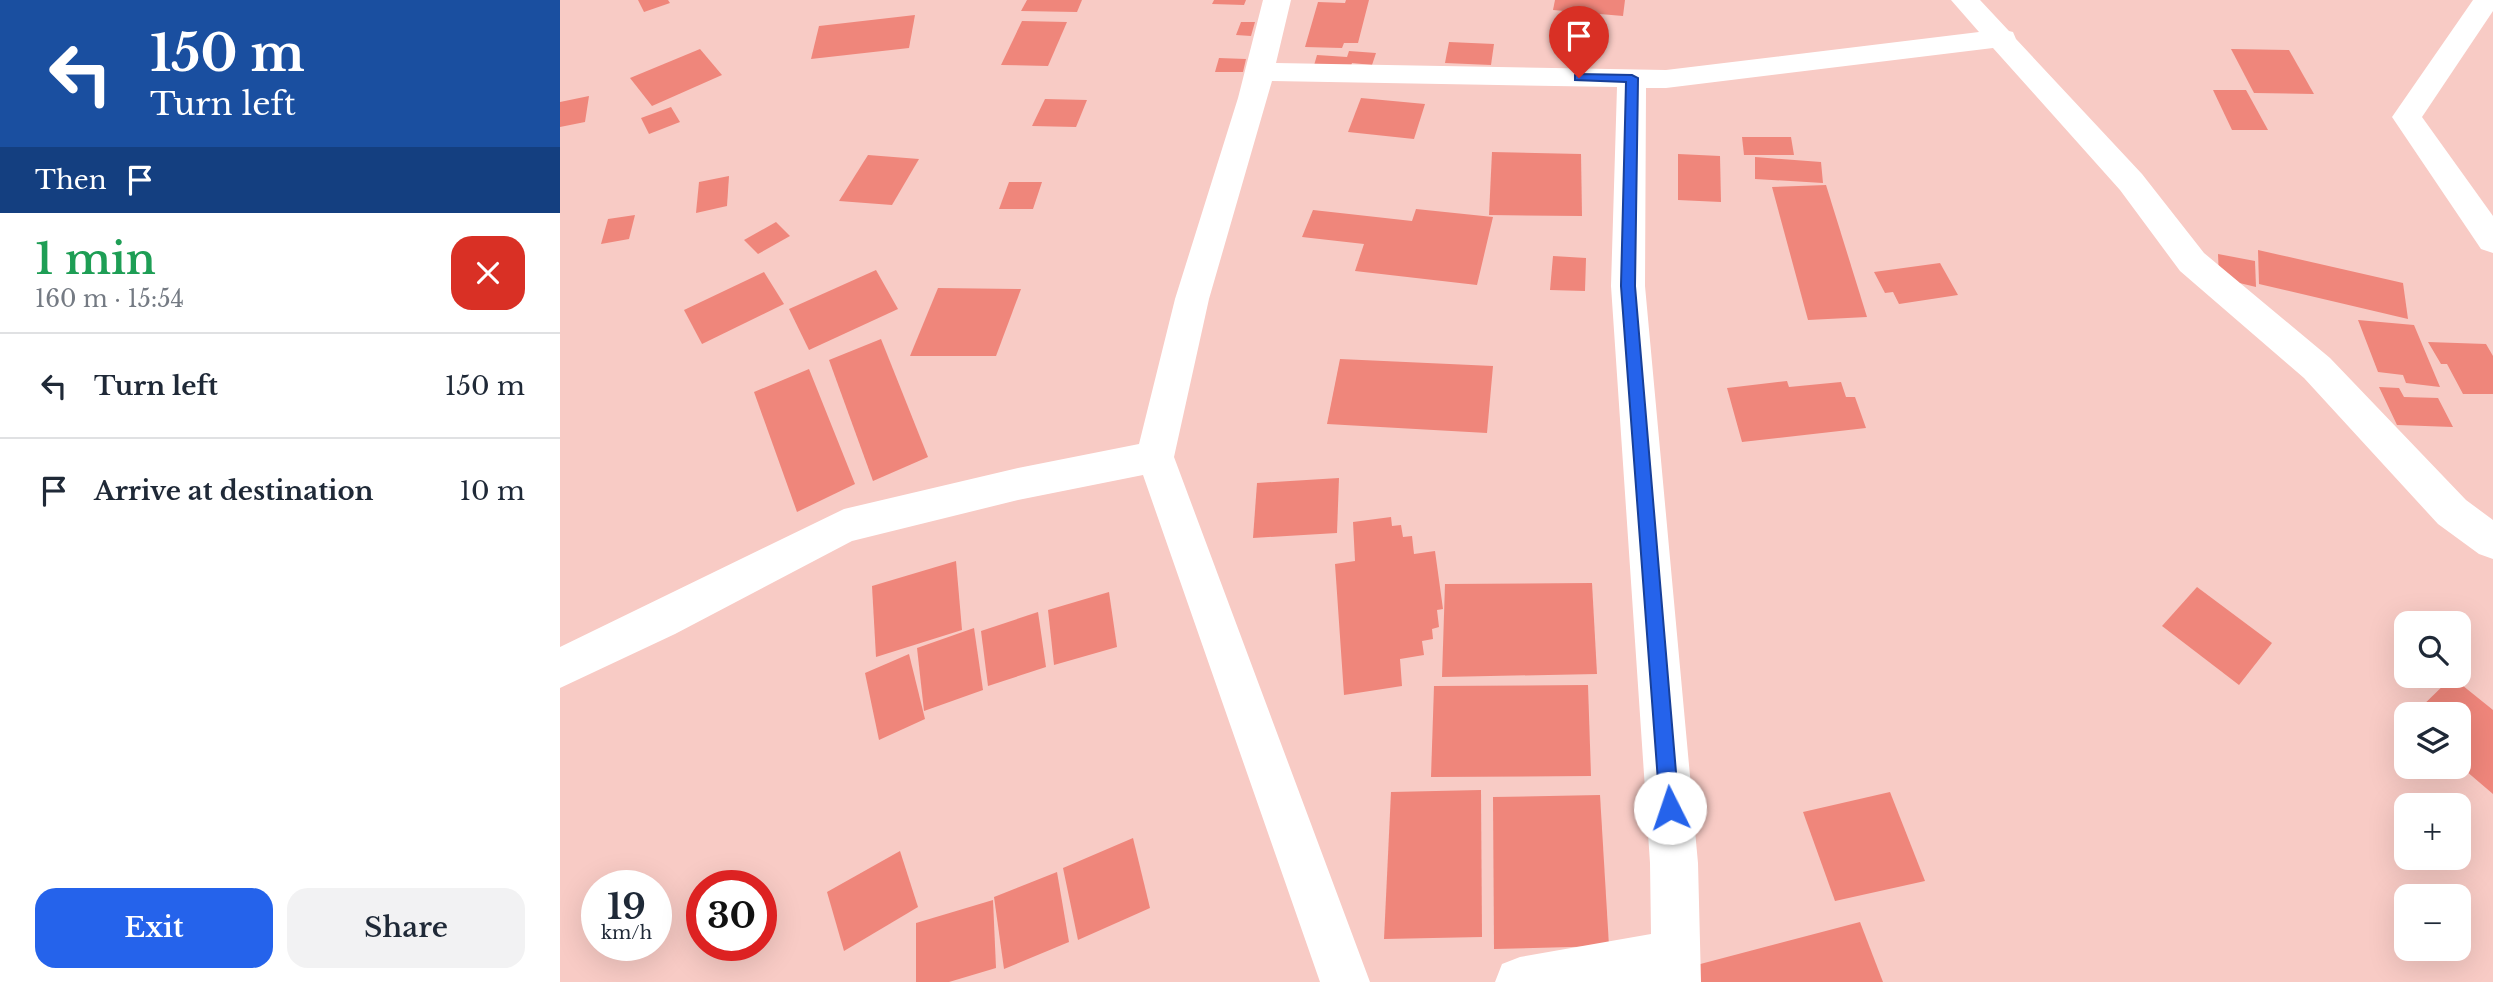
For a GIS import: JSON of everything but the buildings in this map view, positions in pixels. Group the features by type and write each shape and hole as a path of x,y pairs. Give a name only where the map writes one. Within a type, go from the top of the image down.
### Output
{"street":[{"path":"1277,0 1260,72 1192,299 1155,457 1345,982"},
{"path":"1965,0 2003,38 2131,181 2192,262 2317,368 2452,512 2493,542"},
{"path":"2487,0 2407,117 2493,241"},
{"path":"1260,72 1665,79 2003,38"},
{"path":"1520,982 1676,968 1674,863 1628,286 1632,78"},
{"path":"560,668 660,621 844,526 1018,484 1155,457"}],"route":[{"path":"1579,78 1632,78 1628,286 1670,808"}]}
